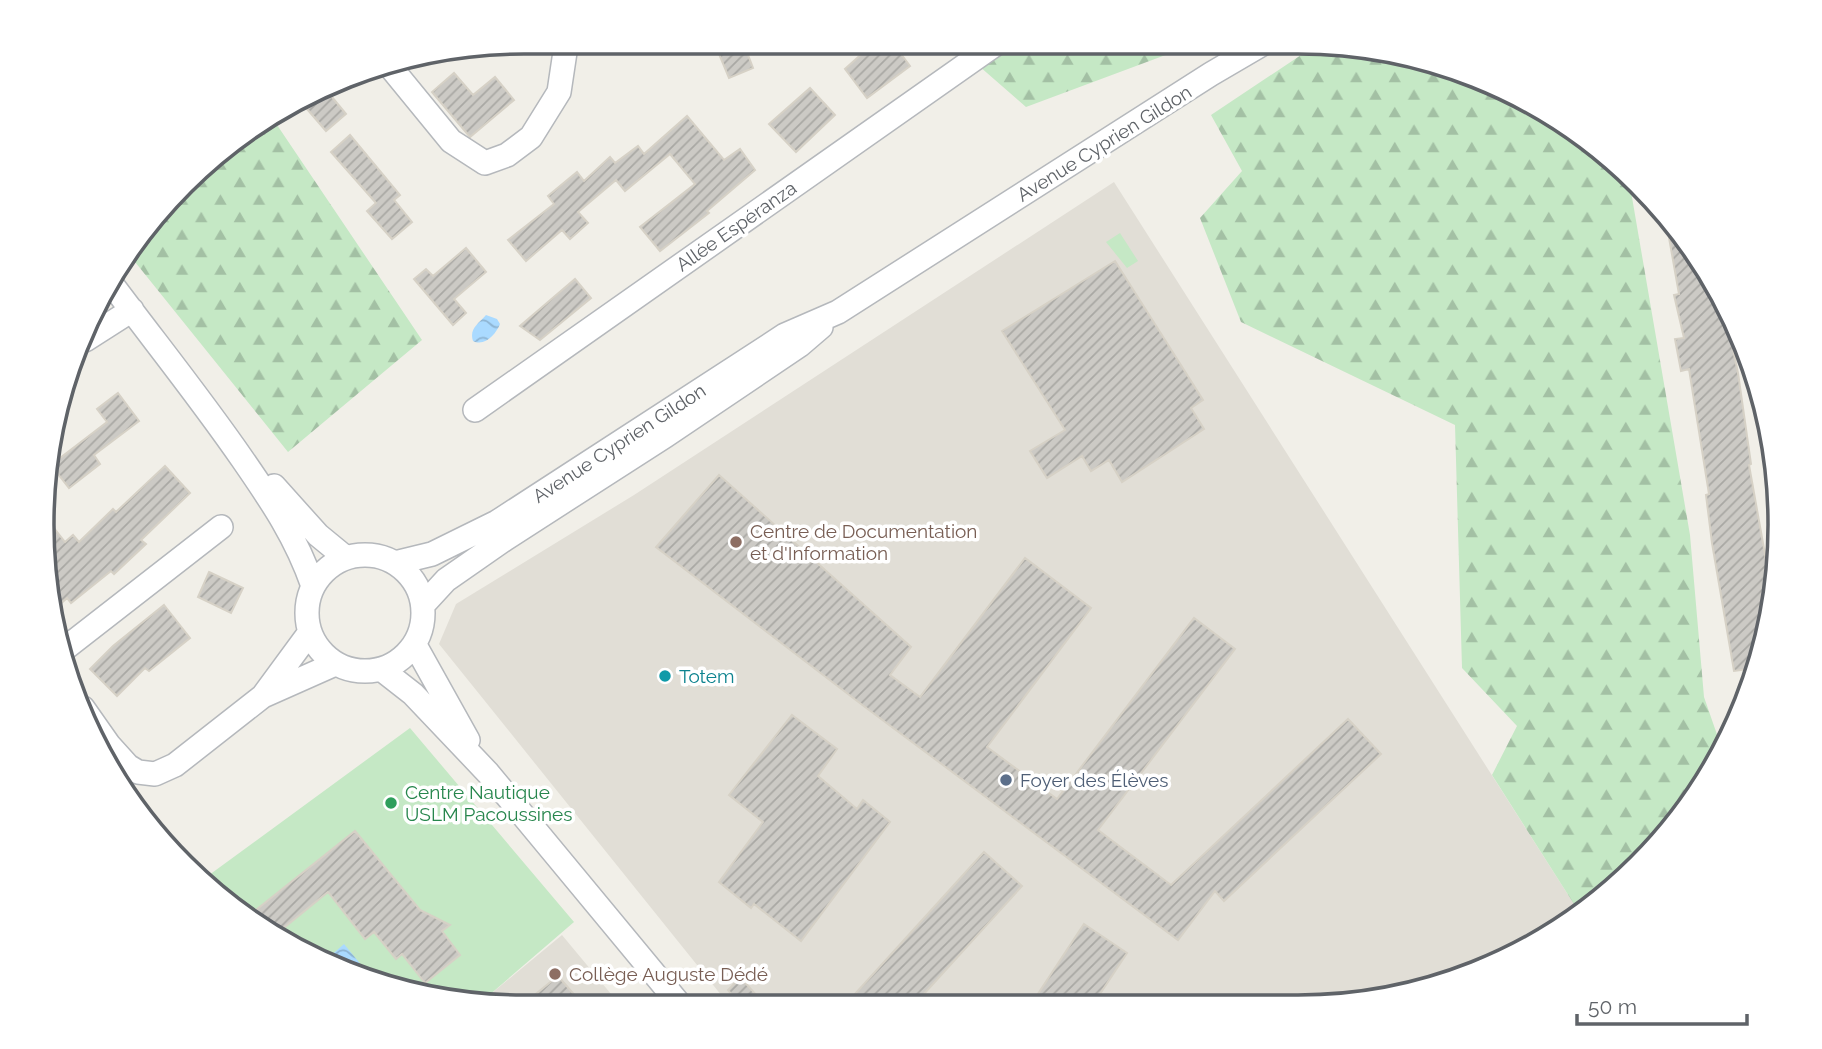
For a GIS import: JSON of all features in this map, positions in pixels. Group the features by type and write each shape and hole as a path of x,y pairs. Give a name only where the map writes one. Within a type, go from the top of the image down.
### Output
{"street":[{"path":"395,72 451,141 485,163 507,155 531,137 559,92 565,54"},
{"name":"Allée Espéranza","path":"475,410 981,54"},
{"name":"Avenue Cyprien Gildon","path":"423,606 446,580 800,345 838,312 1247,54"},
{"path":"116,290 214,419 279,516 301,552 313,586"},
{"path":"95,333 132,310"},
{"name":"Avenue Cyprien Gildon","path":"395,563 432,554 497,522 785,335 838,312"},
{"path":"214,419 318,535 346,558"},
{"path":"70,645 221,527"},
{"path":"374,556 395,563 411,578 419,591 423,606 423,619 415,645 405,656 381,669 358,671 335,664 323,654 310,632 306,612 313,586 326,570 346,558 374,556"},
{"path":"263,696 310,632"},
{"path":"415,645 488,773"},
{"path":"110,746 128,766 138,772 155,774 175,765 263,696 335,664"},
{"path":"381,669 413,694 488,773 672,995"}],"shaded area":[{"path":"1114,182 1574,905 1533,932 1477,959 1419,979 1359,991 1297,995 721,995 439,644 456,604 634,495"},
{"name":"Collège Auguste Dédé","path":"562,935 612,995 524,995 491,994"}],"green space":[{"path":"996,54 1168,54 1026,107 979,66"},
{"path":"1302,54 1389,63 1449,79 1533,117 1584,151 1631,193 1690,535 1704,697 1717,735 1688,786 1651,835 1608,878 1574,905 1492,775 1517,726 1462,668 1455,425 1241,322 1200,218 1242,171 1211,115"},
{"path":"277,125 422,340 288,452 135,262 151,238 192,192 238,151"},
{"path":"1120,233 1138,261 1127,268 1106,242"},
{"name":"Centre Nautique USLM Pacoussines","path":"410,728 574,922 491,994 463,991 403,979 345,959 289,932 238,898 210,874"}],"water":[{"path":"486,315 497,319 500,324 498,328 486,341 473,341 473,330"},
{"path":"344,944 362,966 345,959 333,954"}],"building":[{"path":"719,54 748,54 753,68 729,78"},
{"path":"862,54 901,54 910,66 867,98 845,69"},
{"path":"454,73 473,95 495,77 514,100 470,137 432,92"},
{"path":"810,88 835,115 796,152 769,124"},
{"path":"331,96 346,114 326,131 307,109"},
{"path":"687,116 724,160 740,149 755,170 707,211 709,213 660,251 640,227 695,184 670,154 625,191 616,180 578,212 588,223 570,239 562,230 526,261 508,240 554,204 548,196 577,172 584,181 610,157 615,163 638,146 644,154"},
{"path":"350,135 400,195 394,200 412,222 392,239 367,211 376,203 331,152"},
{"path":"1669,235 1705,289 1732,345 1738,373 1751,464 1749,465 1766,562 1759,616 1745,670 1734,671 1712,543 1706,495 1709,494 1689,369 1681,371 1675,339 1684,338 1674,295 1679,294"},
{"path":"466,248 486,272 454,299 466,313 453,325 414,279 426,269 433,276"},
{"path":"1115,261 1203,400 1191,408 1204,429 1122,482 1109,460 1091,471 1082,456 1047,478 1030,451 1065,430 1002,331"},
{"path":"575,279 591,298 540,340 520,326"},
{"path":"118,393 139,421 94,455 100,464 69,488 57,473 59,459 107,422 97,409"},
{"path":"165,466 190,493 141,540 146,544 114,574 111,571 71,603 67,598 61,604 54,528 65,542 73,535 79,542 113,509 116,512"},
{"path":"719,475 911,647 890,675 920,697 1025,558 1091,608 987,747 1057,799 1194,618 1235,649 1098,830 1171,885 1348,719 1381,754 1224,901 1215,891 1178,940 865,707 656,547"},
{"path":"209,572 243,588 231,613 198,597"},
{"path":"164,605 190,638 149,671 145,668 117,696 90,669 113,646"},
{"path":"792,715 837,749 818,776 857,809 863,800 890,822 801,941 754,904 751,908 719,882 763,822 729,795"},
{"path":"355,831 420,910 450,925 442,931 460,955 425,983 402,954 396,959 374,932 365,939 328,892 283,928 256,910"},
{"path":"984,852 1022,886 923,995 854,995"},
{"path":"1084,924 1127,953 1099,995 1037,995"},
{"path":"558,976 574,995 535,995"},
{"path":"741,978 756,995 732,995 728,990"}],"place":[{"name":"Centre de Documentation et d'Information","path":"736,542"},
{"name":"Totem","path":"665,676"},
{"name":"Foyer des Élèves","path":"1006,780"},
{"name":"Centre Nautique USLM Pacoussines","path":"391,803"},
{"name":"Collège Auguste Dédé","path":"555,974"}]}
